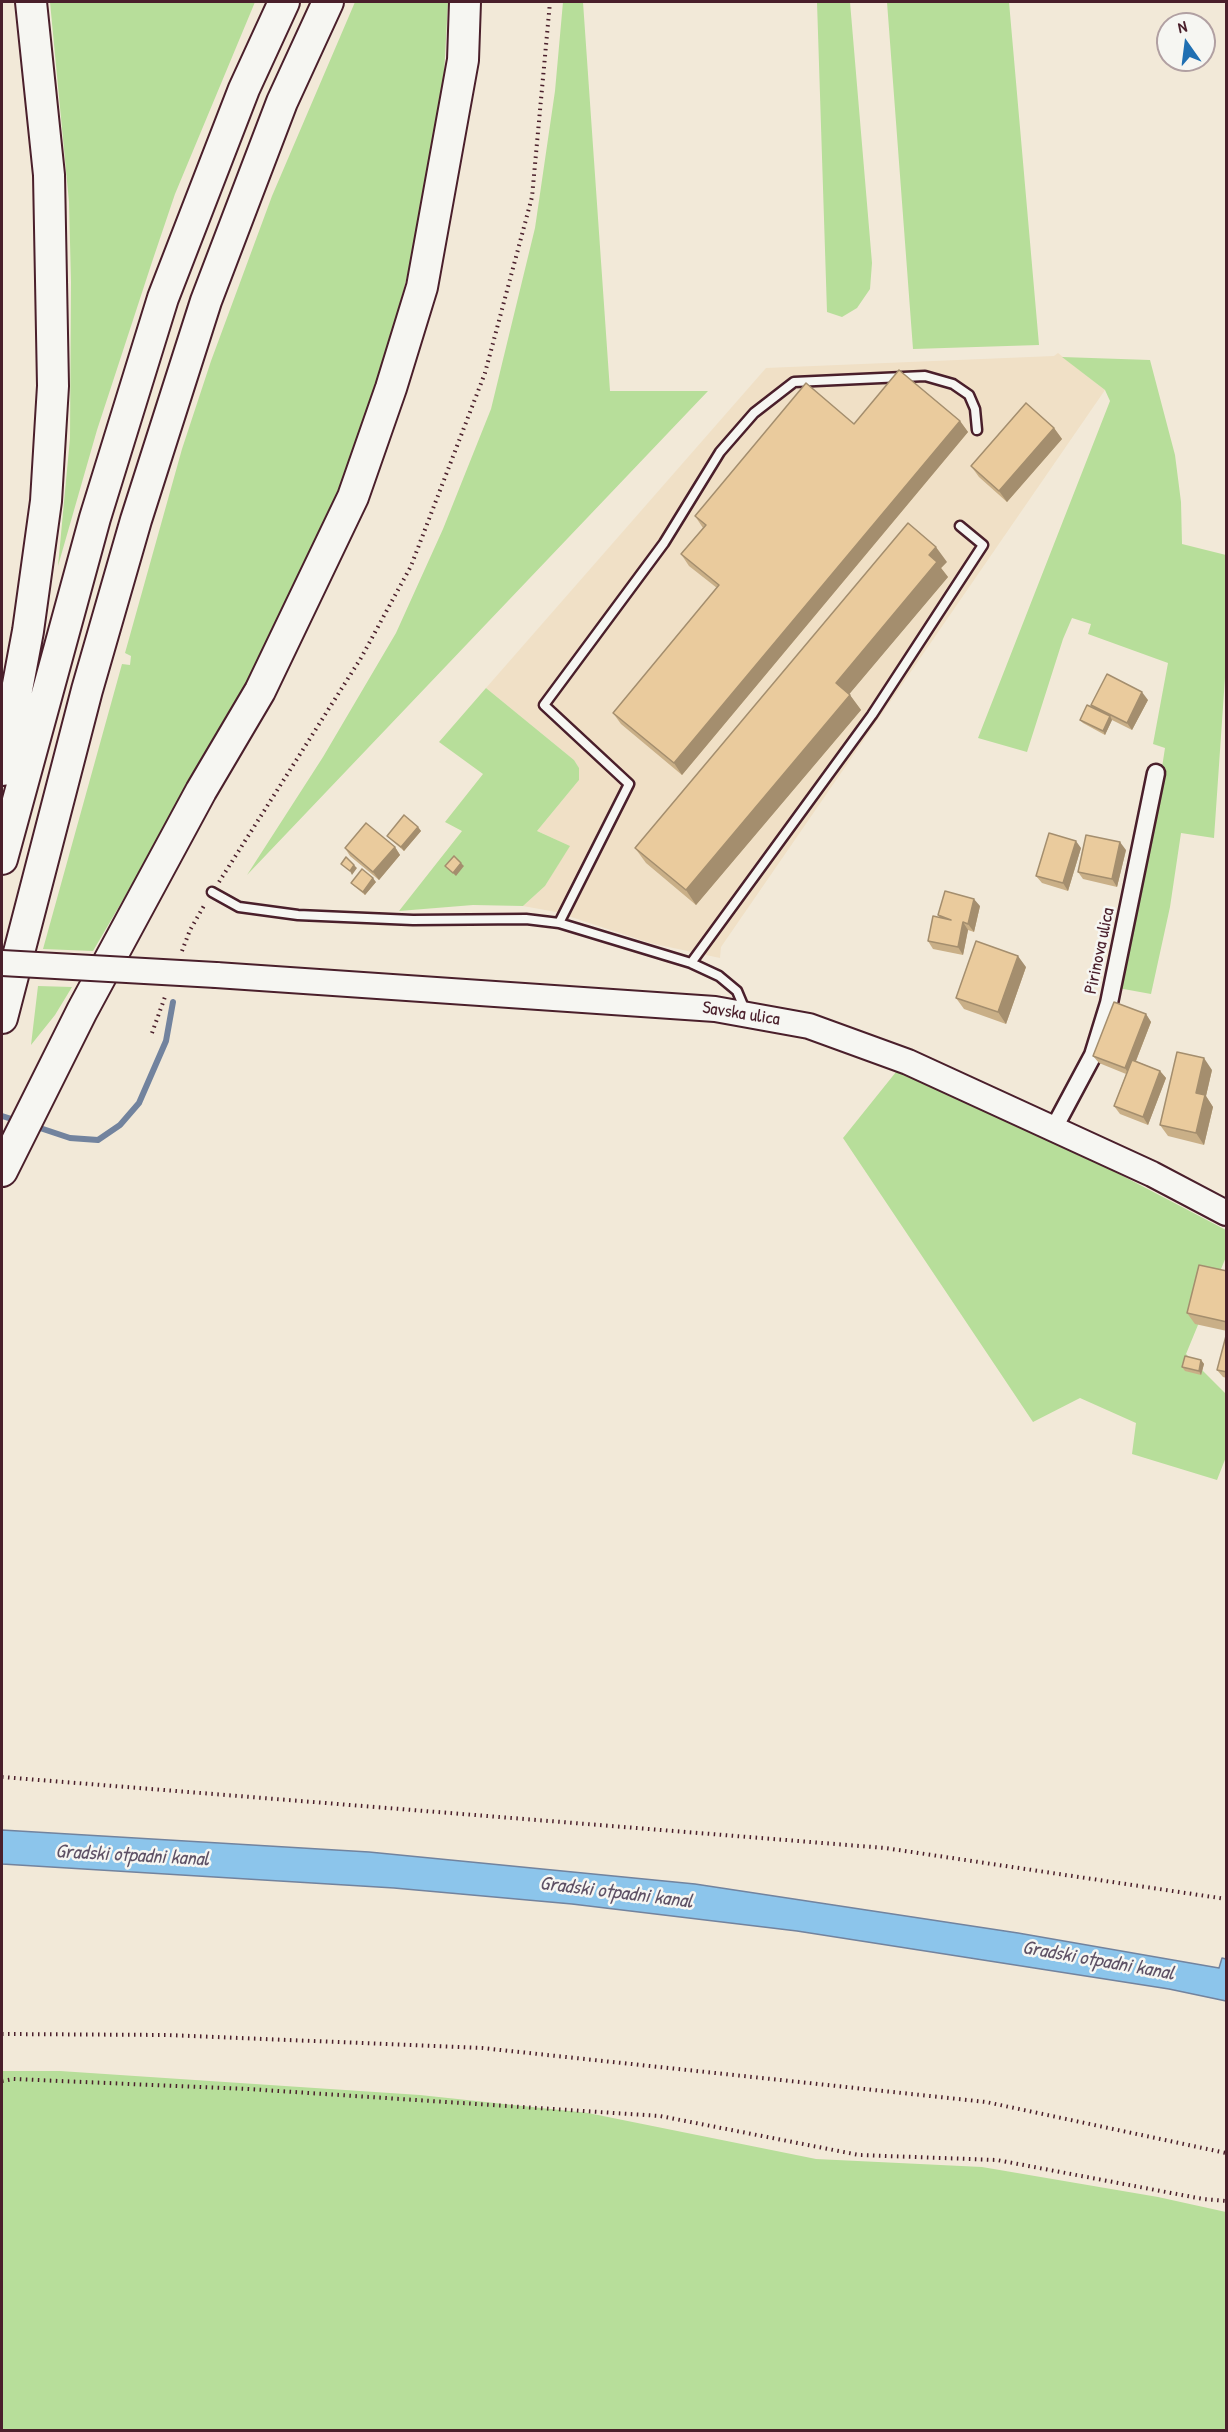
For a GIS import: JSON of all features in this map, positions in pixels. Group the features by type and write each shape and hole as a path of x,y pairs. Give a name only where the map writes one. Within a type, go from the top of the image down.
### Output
{"highway":[{"path":"2,770 32,608 46,501 53,386 49,175 31,2"},
{"path":"2,859 95,518 163,298 244,89 284,2"},
{"path":"2,1018 87,690 136,520 206,301 282,102 328,2"},
{"path":"2,1171 58,1056 201,791 260,691 353,497 391,388 422,287 463,60 465,2"}],"main road":[{"name":"Savska ulica","path":"2,963 674,1005 746,1013 809,1026 908,1062 1152,1174 1227,1213"}],"street":[{"name":"Pirinova ulica","path":"1054,1128 1093,1055 1109,1003 1156,773"}],"lane":[{"path":"559,923 629,784 544,705 664,543 720,452 754,413 794,382 925,376 953,384 969,395 975,410 977,430"},
{"path":"691,963 872,715 983,544 960,526"},
{"path":"212,892 239,907 298,915 413,920 526,919 559,923 691,963 718,976 737,991 746,1013"}],"path":[{"path":"179,961 190,930 212,892 361,658 411,566 485,373 532,198 550,2"},
{"path":"152,1033 167,992"},
{"path":"2,1777 885,1848 1227,1899"},
{"path":"2,2034 167,2035 482,2048 986,2102 1227,2153"},
{"path":"2,2081 13,2079 248,2089 660,2116 859,2155 997,2160 1203,2199 1227,2201"},
{"path":"1217,2151 1227,2148"}],"shaded area":[{"path":"1058,353 1105,390 721,947 720,958 650,943 556,912 523,906 545,886 569,846 537,831 579,780 579,768 574,760 486,688 766,368 1054,356"}],"green space":[{"path":"50,2 255,2 175,194 97,430 58,566 70,438 71,282 69,202"},
{"path":"355,2 448,2 444,75 429,174 409,269 385,360 351,464 311,554 234,710 93,951 43,949 122,664 130,665 131,656 125,653 182,449 211,361 272,196"},
{"path":"563,2 583,2 610,391 708,391 247,875 323,757 396,633 443,529 491,409 535,228 555,91"},
{"path":"817,2 850,2 872,263 870,289 857,308 842,317 827,312"},
{"path":"887,2 1009,2 1039,345 913,349"},
{"path":"1062,357 1150,360 1175,455 1181,502 1182,544 1226,555 1226,663 1214,838 1181,833 1170,907 1151,994 1118,988 1152,832 1165,748 1153,744 1168,663 1088,634 1091,624 1072,618 1063,639 1027,752 978,738 1110,401 1105,390"},
{"path":"486,688 574,760 579,768 579,780 537,831 570,846 545,886 523,906 473,905 399,911 462,831 445,822 483,774 439,742"},
{"path":"38,986 72,987 55,1015 31,1045"},
{"path":"900,1067 1056,1141 1226,1230 1226,1257 1186,1354 1226,1394 1226,1457 1217,1480 1132,1454 1136,1423 1080,1398 1033,1422 843,1138"},
{"path":"2,2071 60,2071 420,2095 588,2113 816,2159 982,2167 1158,2197 1226,2212 1226,2430 2,2430"}],"water":[{"name":"Gradski otpadni kanal","path":"2,1830 369,1852 695,1884 1018,1933 1219,1968 1222,1958 1226,1959 1226,2001 1169,1989 797,1931 572,1904 394,1888 2,1864"}],"building":[{"path":"899,370 960,421 674,763 613,713 719,585 681,554 706,525 695,516 806,383 854,424"},
{"path":"1026,403 1054,428 999,491 971,466"},
{"path":"908,523 936,547 929,555 937,562 836,683 850,695 686,890 635,848"},
{"path":"1107,674 1142,692 1127,723 1091,705"},
{"path":"1087,705 1110,716 1103,731 1080,720"},
{"path":"404,815 418,827 401,847 387,836"},
{"path":"366,823 395,847 373,872 345,848"},
{"path":"1049,833 1076,841 1063,883 1036,876"},
{"path":"1086,835 1120,842 1112,879 1078,872"},
{"path":"454,856 461,863 453,873 445,866"},
{"path":"346,857 354,865 350,871 341,864"},
{"path":"362,869 373,878 363,892 351,883"},
{"path":"945,891 974,899 968,924 963,922 958,947 928,941 933,916 951,920 938,915"},
{"path":"976,941 1018,956 998,1012 956,998"},
{"path":"1114,1002 1146,1014 1125,1068 1093,1056"},
{"path":"1177,1052 1204,1058 1196,1093 1205,1095 1196,1133 1160,1125"},
{"path":"1132,1060 1160,1071 1143,1117 1114,1106"},
{"path":"1199,1265 1227,1271 1227,1322 1187,1313"},
{"path":"1227,1332 1227,1372 1217,1370"},
{"path":"1185,1356 1201,1360 1199,1371 1182,1367"}],"waterway":[{"path":"34,1126 70,1138 98,1140 120,1125 139,1103 166,1041 173,1002"},
{"path":"2,1116 18,1121"}]}
